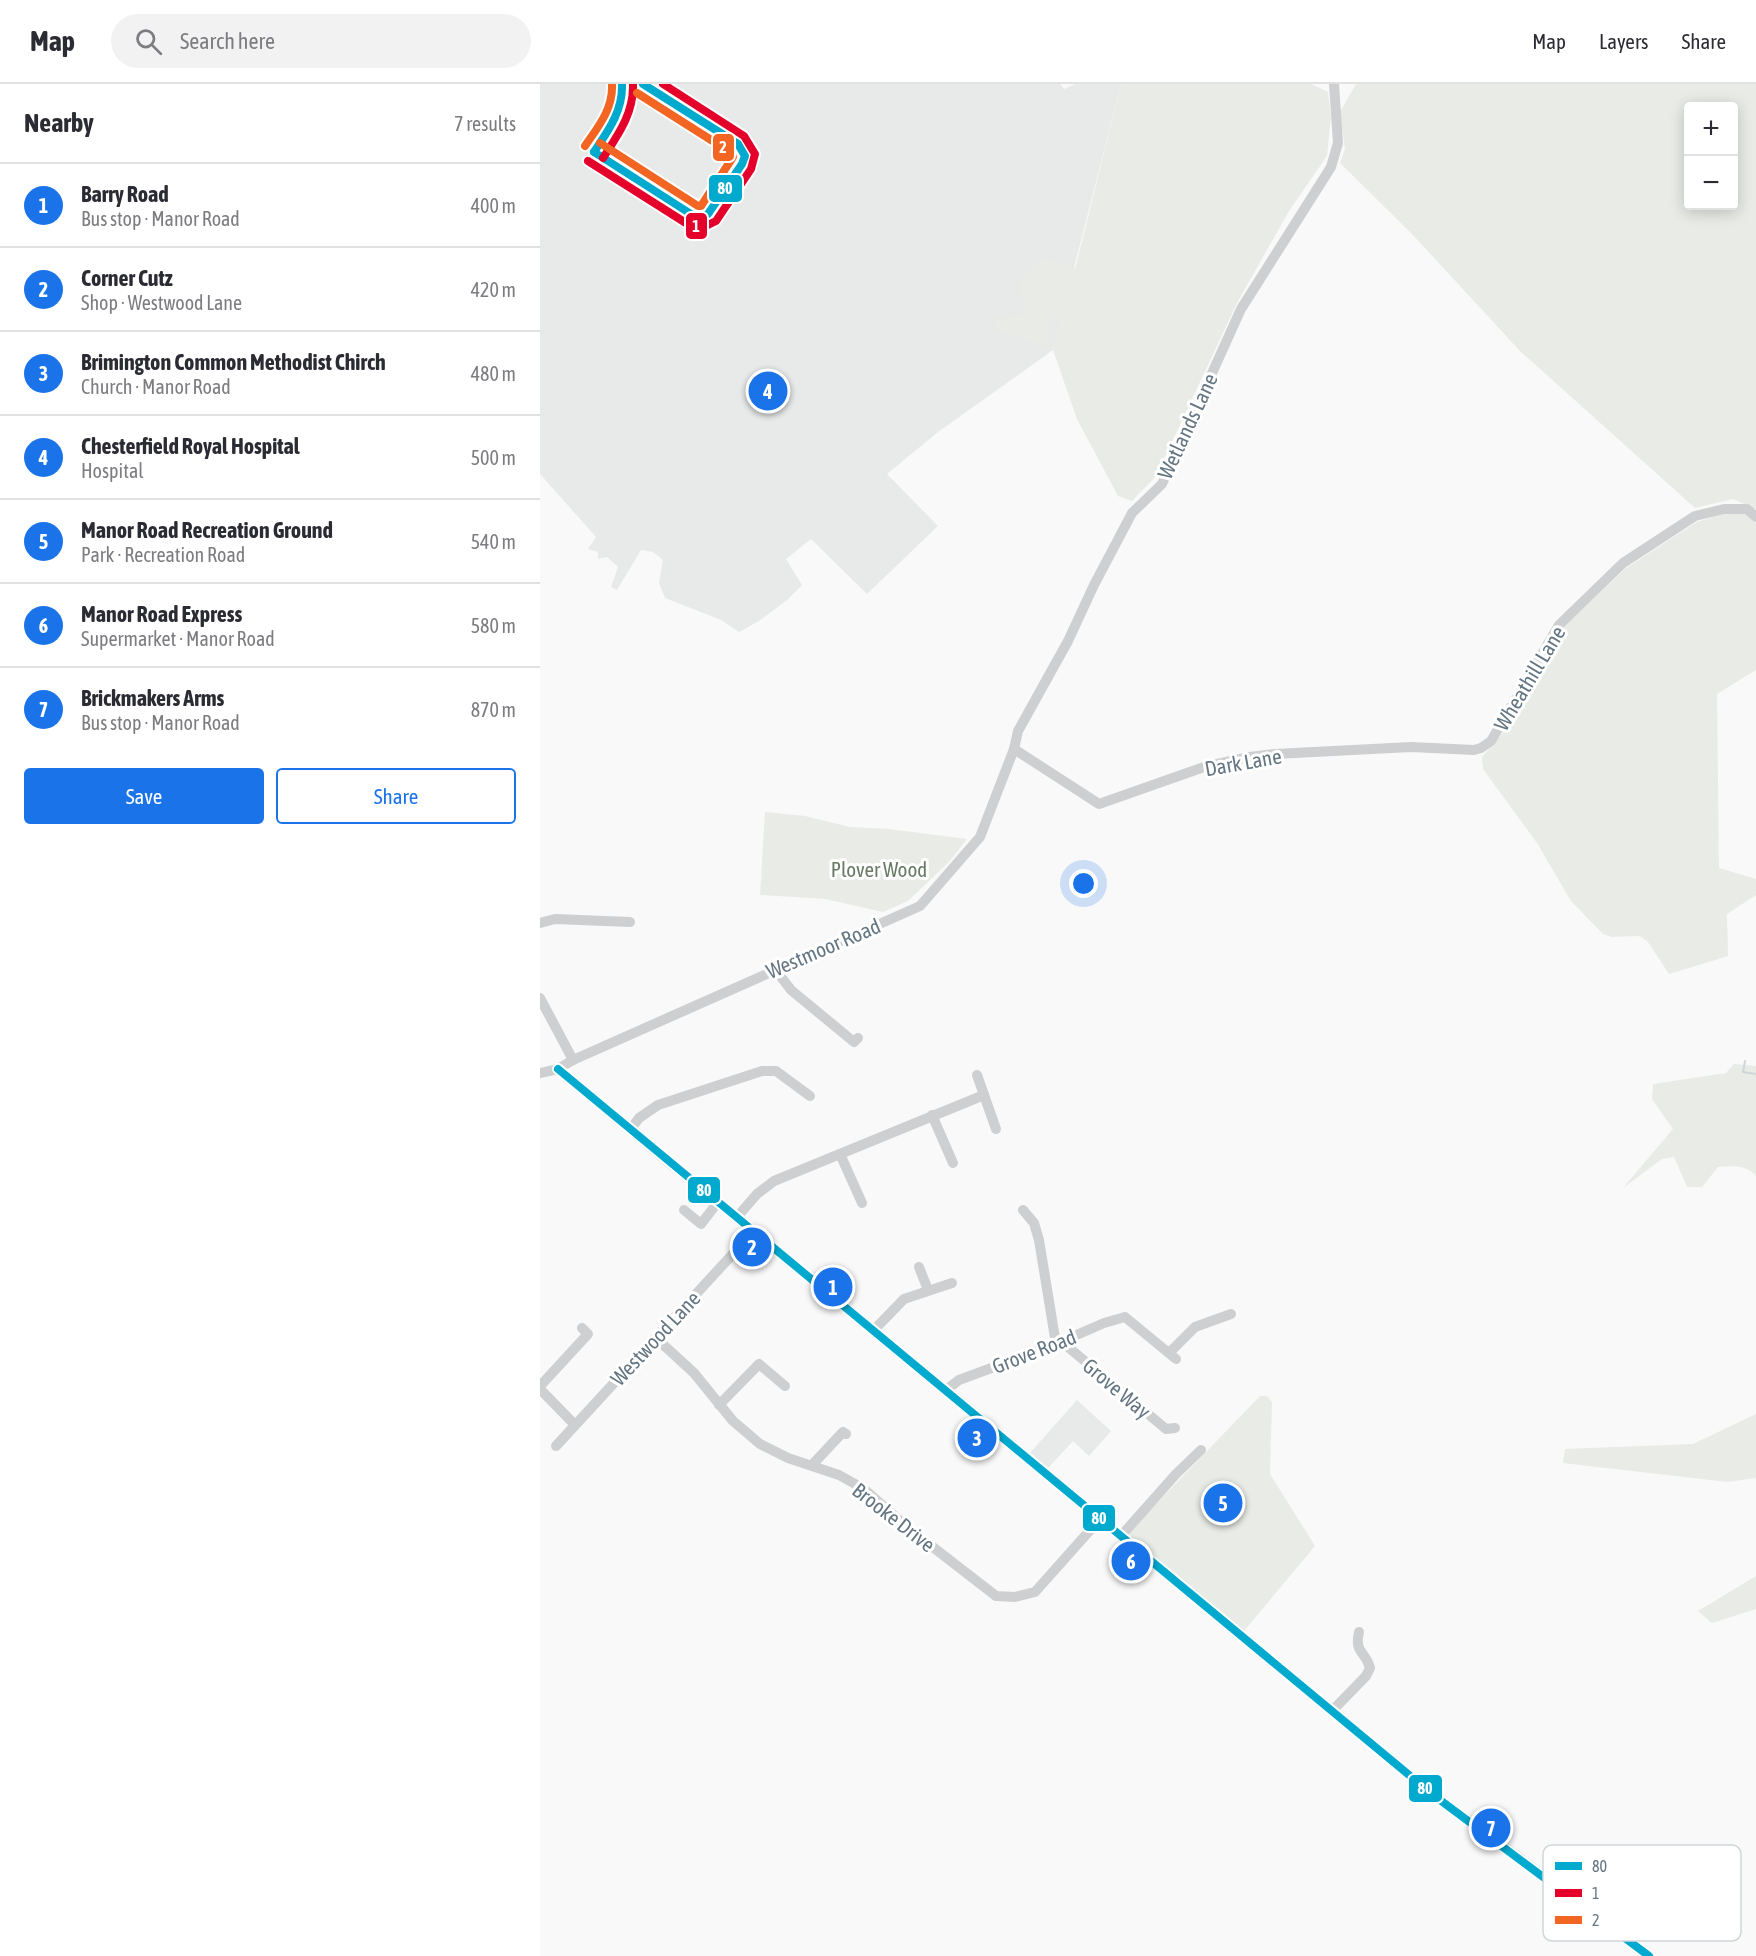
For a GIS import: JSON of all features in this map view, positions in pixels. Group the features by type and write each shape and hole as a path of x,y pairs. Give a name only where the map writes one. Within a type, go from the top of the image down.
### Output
{"street":[{"name":"Wetlands Lane","path":"1014,749 1018,731 1068,641 1132,513 1162,484 1241,309 1331,167 1338,143 1334,84"},
{"name":"Wheathill Lane","path":"1491,741 1558,625 1623,563 1695,516 1724,509 1747,508 1756,517"},
{"name":"Dark Lane","path":"1014,749 1099,804 1204,767 1249,757 1411,747 1474,750 1491,741"},
{"name":"Westmoor Road","path":"540,1073 558,1069 573,1060 775,969 920,906 980,837 1014,749"},
{"path":"540,923 555,919 630,922"},
{"path":"775,969 791,990 854,1042 858,1038"},
{"path":"540,998 573,1060"},
{"path":"558,1069 1432,1794 1543,1875"},
{"path":"630,1130 639,1118 658,1105 762,1071 776,1071 810,1096"},
{"path":"976,1075 996,1129"},
{"path":"737,1217 757,1194 774,1181 984,1095"},
{"path":"932,1115 953,1163"},
{"path":"840,1154 862,1203"},
{"path":"684,1210 701,1224 718,1202"},
{"path":"1023,1210 1034,1223 1039,1240 1059,1343"},
{"name":"Westwood Lane","path":"556,1446 754,1231"},
{"path":"919,1267 928,1290"},
{"path":"873,1331 904,1299 952,1283"},
{"name":"Grove Road","path":"946,1390 958,1380 1125,1317 1173,1356 1195,1327 1231,1314"},
{"path":"574,1425 540,1388 588,1334 582,1328"},
{"name":"Brooke Drive","path":"656,1338 694,1373 733,1421 760,1443 788,1458 839,1475 864,1489 907,1527 996,1596 1015,1597 1035,1592 1100,1519"},
{"name":"Grove Way","path":"1059,1343 1166,1429 1174,1428"},
{"path":"719,1405 759,1364 784,1386"},
{"path":"812,1466 843,1432 846,1434"},
{"path":"1121,1536 1176,1474 1201,1450"},
{"path":"1332,1711 1366,1676 1370,1668 1368,1660 1358,1650 1356,1643 1359,1632"},
{"path":"1629,1941 1649,1956"}],"shaded area":[{"path":"540,84 1060,84 1064,89 1075,84 1121,84 1053,350 938,432 887,474 938,526 867,594 811,539 786,559 802,585 787,600 759,621 739,632 721,620 665,598 659,583 663,560 653,552 641,550 617,590 611,587 618,567 607,557 598,559 598,552 588,549 596,537 540,474"},
{"path":"1077,1400 1111,1431 1089,1456 1073,1441 1048,1468 1030,1453"}],"green space":[{"path":"1121,84 1311,84 1328,92 1331,117 1327,156 1289,211 1237,303 1156,476 1132,501 1118,496 1077,419 1053,350 1060,322 1057,314 1052,314 1047,329 1048,343 1044,348 1026,339 1005,334 994,326 995,320 1021,315 1026,308 1020,292 1021,278 1043,258 1058,265 1071,264 1075,269"},
{"path":"1356,84 1756,84 1756,509 1733,499 1695,508 1520,351 1413,235 1340,163 1345,149 1340,112"},
{"path":"1725,513 1746,514 1756,524 1756,670 1717,694 1719,868 1756,879 1756,895 1727,914 1728,956 1669,974 1648,942 1640,936 1612,937 1603,934 1571,901 1537,843 1483,769 1482,757 1503,733 1518,702 1561,629 1626,568 1697,522"},
{"name":"Plover Wood","path":"765,812 805,816 850,827 889,829 967,839 950,861 908,901 883,912 825,899 760,895"},
{"path":"1734,1064 1756,1066 1756,1176 1748,1169 1734,1166 1718,1167 1702,1187 1687,1187 1674,1157 1662,1159 1623,1188 1673,1129 1652,1099 1653,1084 1726,1073"},
{"path":"1260,1396 1267,1396 1272,1402 1270,1474 1315,1546 1244,1631 1130,1537 1130,1531"},
{"path":"1756,1414 1756,1478 1727,1482 1563,1463 1565,1449 1693,1444"},
{"path":"1756,1576 1756,1609 1712,1623 1698,1611"}],"waterway":[{"path":"1745,1061 1743,1072 1756,1074"}],"transit line":[{"name":"80","path":"594,152 617,112 622,84"},
{"name":"1","path":"603,158 628,114 633,95 633,84"},
{"name":"80","path":"594,152 694,216 702,217 708,214 745,156 738,144 643,84"},
{"name":"1","path":"588,161 689,225 704,227 716,221 751,169 755,154 744,136 663,84"},
{"name":"2","path":"585,146 600,125 607,110 612,85"},
{"name":"2","path":"600,143 701,206 733,157 730,152 637,93"},
{"name":"80","path":"558,1069 1432,1794 1543,1877"},
{"name":"80","path":"1629,1941 1649,1956"}],"place":[{"name":"Chesterfield Royal Hospital","path":"768,391"},
{"name":"Corner Cutz","path":"752,1247"},
{"name":"Barry Road","path":"833,1287"},
{"name":"Brimington Common Methodist Chirch","path":"977,1438"},
{"name":"Manor Road Recreation Ground","path":"1223,1503"},
{"name":"Manor Road Express","path":"1131,1561"},
{"name":"Brickmakers Arms","path":"1491,1828"}]}
